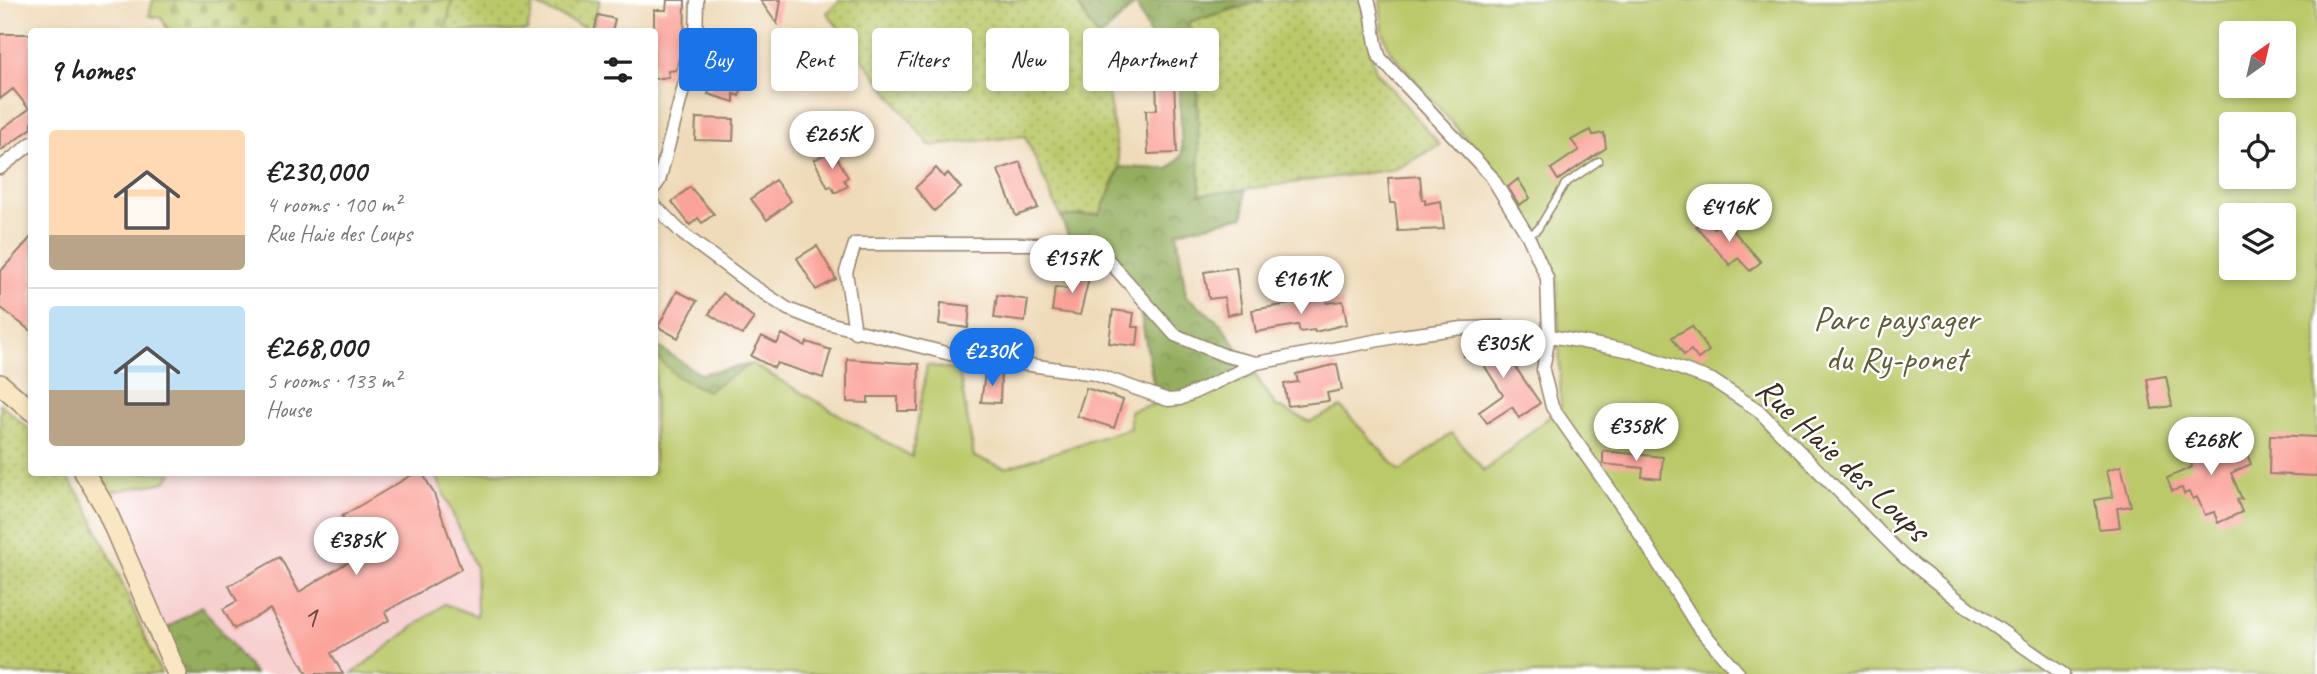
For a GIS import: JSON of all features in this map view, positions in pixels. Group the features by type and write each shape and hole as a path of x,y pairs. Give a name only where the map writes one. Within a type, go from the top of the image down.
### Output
{"main road":[{"path":"0,384 28,408"},
{"path":"86,476 105,507 177,674"}],"street":[{"path":"658,182 696,40 697,0"},
{"path":"1367,0 1373,12 1373,39 1380,58 1491,176 1528,236 1547,278 1549,335 1543,370 1552,407 1630,518 1696,624 1739,674"},
{"path":"0,168 28,146"},
{"name":"Rue Haie des Loups","path":"658,209 683,234 788,309 855,332 950,354 1095,374 1168,400 1180,399 1257,363 1401,336 1463,328 1502,327 1631,351 1712,380 1758,410 1904,557 1970,609 2063,674"},
{"path":"855,332 846,272 855,244 1071,244 1109,261 1174,335 1226,356 1257,363"}],"lane":[{"path":"1528,236 1538,229 1565,184 1599,162"}],"shaded area":[{"path":"170,476 436,476 476,568 477,616 444,604 352,674 255,674 201,607 163,631 106,493 165,482"}],"green space":[{"path":"153,0 452,0 446,28 167,28 161,18 149,16"},
{"path":"452,0 600,0 593,28 586,28 534,4 528,28 446,28"},
{"path":"840,0 1081,0 1078,5 1092,28 1083,28 1083,91 1108,91 1120,167 1100,214 1061,217 1025,136 930,146 887,91 972,91 972,28 872,28 872,71 858,53 858,28 839,28 827,13"},
{"path":"1081,0 1265,0 1189,22 1190,28 1147,28 1136,3 1110,28 1092,28 1078,5"},
{"path":"1265,0 1360,0 1375,70 1440,145 1396,169 1200,195 1197,91 1219,91 1219,28 1190,28 1189,22"},
{"name":"Parc paysager du Ry-ponet","path":"1380,0 2317,0 2317,674 352,674 444,604 477,616 476,568 436,476 658,476 658,358 677,377 707,391 752,364 912,457 927,365 959,371 974,457 1006,468 1130,428 1130,411 1255,377 1276,406 1310,422 1341,407 1400,471 1452,433 1484,471 1561,407 1557,271 1494,171 1390,51 1383,32"},
{"path":"1179,91 1197,91 1200,194 1245,191 1244,216 1177,232 1186,296 1222,325 1276,406 1311,422 1341,407 1385,482 1006,468 1130,428 1130,411 1157,403 1139,305 1108,260 1069,238 1061,217 1100,214 1120,167 1169,169 1182,155"},
{"path":"658,347 700,374 752,364 912,457 927,365 959,371 974,457 1006,468 658,455"},
{"path":"0,403 28,428 28,476 66,476 83,500 161,674 0,674"},
{"path":"95,476 170,476 165,482 106,493"},
{"path":"201,606 255,674 181,674 163,631"}],"building":[{"path":"667,0 685,0 684,28 679,28 679,59 676,70 668,71 669,77 658,78 658,28 654,28 654,10 666,10"},
{"path":"760,0 781,0 777,24"},
{"path":"598,15 615,19 613,28 595,28"},
{"path":"0,34 28,34 28,108 13,89 0,99"},
{"path":"709,91 741,91 739,96 734,94 734,102 708,94"},
{"path":"1156,91 1174,91 1177,153 1148,154 1146,110 1157,110"},
{"path":"28,110 28,131 0,151 0,130"},
{"path":"696,118 734,119 733,141 695,140"},
{"path":"1591,130 1593,135 1604,133 1606,148 1558,180 1551,169 1579,150 1571,140"},
{"path":"833,150 848,177 844,180 848,186 835,193 831,186 828,188 814,160"},
{"path":"1020,162 1038,208 1016,216 998,170"},
{"path":"936,168 944,177 948,173 961,188 934,211 915,188"},
{"path":"1420,176 1422,200 1425,200 1425,204 1441,201 1444,229 1398,231 1395,203 1390,203 1388,178"},
{"path":"1518,179 1530,198 1519,205 1508,187"},
{"path":"775,180 791,201 767,220 751,199"},
{"path":"690,187 714,214 702,223 698,218 690,225 672,202"},
{"path":"1705,218 1714,228 1724,220 1761,262 1750,271 1738,258 1730,265 1696,226"},
{"path":"28,240 28,329 0,307 0,272"},
{"path":"817,246 836,279 816,290 797,258"},
{"path":"1236,267 1242,312 1227,315 1224,297 1209,299 1204,272"},
{"path":"1072,272 1090,274 1080,315 1052,311 1055,287 1070,289"},
{"path":"677,291 697,301 678,338 658,327"},
{"path":"723,293 754,318 742,335 709,314"},
{"path":"997,295 1028,300 1025,322 994,318"},
{"path":"1326,298 1327,303 1343,301 1347,324 1315,332 1300,332 1298,325 1256,332 1252,310"},
{"path":"941,303 970,306 968,328 939,324"},
{"path":"1113,310 1134,313 1132,327 1139,327 1137,346 1109,343"},
{"path":"1692,326 1709,351 1698,359 1691,350 1684,355 1672,337"},
{"path":"782,334 805,346 807,342 831,350 823,378 777,363 774,368 751,356 762,336 777,344"},
{"path":"1497,340 1540,403 1519,418 1512,407 1487,423 1479,412 1503,395 1477,354 1464,356 1463,343"},
{"path":"847,359 919,364 918,411 898,411 898,397 868,397 868,403 847,402"},
{"path":"1337,364 1342,390 1327,393 1329,401 1288,406 1284,384 1298,382 1296,374"},
{"path":"985,373 1001,374 1000,403 981,402"},
{"path":"2166,376 2172,406 2152,409 2147,379"},
{"path":"1086,388 1123,400 1114,428 1077,416"},
{"path":"2200,425 2209,460 2236,447 2238,452 2245,449 2251,464 2231,473 2242,499 2237,500 2242,512 2218,523 2214,512 2205,515 2197,497 2193,499 2189,492 2184,494 2182,488 2172,491 2167,478 2192,467 2183,429"},
{"path":"2270,435 2317,437 2317,476 2269,474"},
{"path":"1603,451 1663,457 1661,479 1642,477 1643,468 1603,464"},
{"path":"2121,466 2131,506 2117,508 2120,527 2099,529 2095,500 2113,497 2107,470"},
{"path":"410,476 424,476 434,494 461,569 385,612 389,620 331,653 343,674 307,674 270,609 234,629 223,609 237,601 229,586 280,557 299,592 363,553 342,516"}]}
